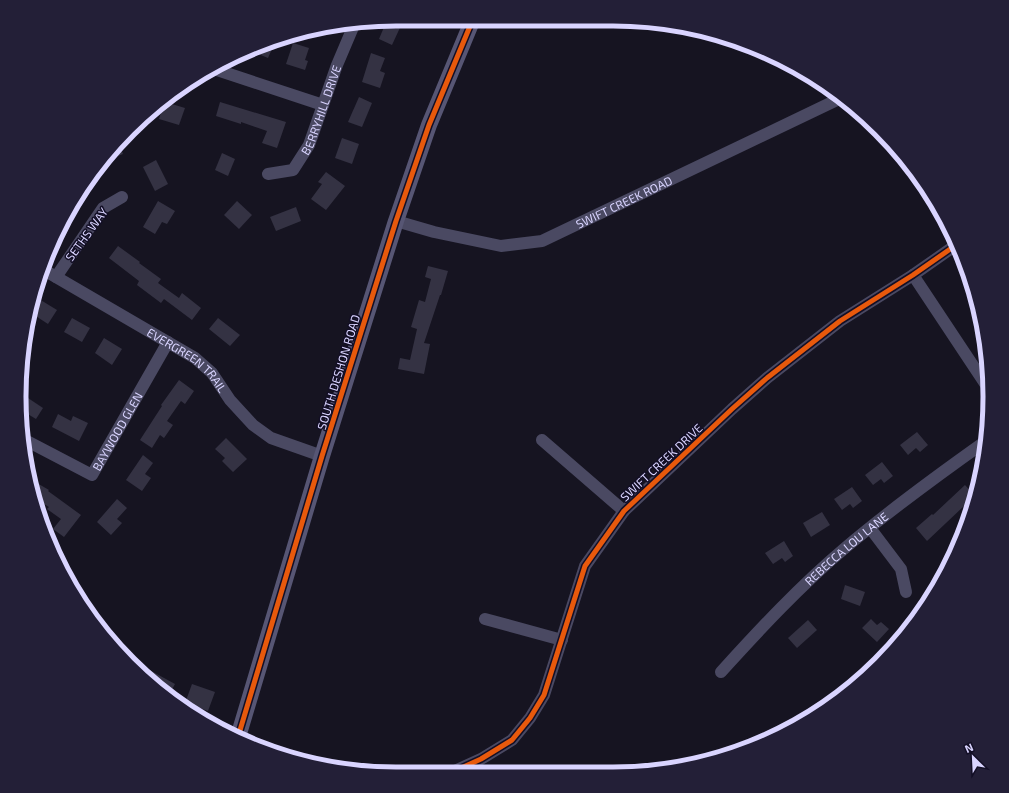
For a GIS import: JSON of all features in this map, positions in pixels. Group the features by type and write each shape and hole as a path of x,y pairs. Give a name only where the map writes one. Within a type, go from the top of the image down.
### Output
{"street":[{"name":"SOUTH DESHON ROAD","path":"240,732 322,456 396,221 429,125 471,26"},
{"name":"BERRYHILL DRIVE","path":"268,174 293,170 309,145 337,65 352,29"},
{"path":"220,71 323,105"},
{"name":"SWIFT CREEK ROAD","path":"396,221 434,232 501,246 542,241 835,101"},
{"name":"SETHS WAY","path":"56,277 103,208 122,197"},
{"name":"SWIFT CREEK DRIVE","path":"463,767 481,759 512,740 530,718 544,695 586,566 624,511 709,430 767,378 840,321 952,248"},
{"name":"EVERGREEN TRAIL","path":"48,272 195,358 212,373 230,400 253,425 271,438 322,456"},
{"path":"912,275 982,380"},
{"name":"BAYWOOD GLEN","path":"29,442 92,475 168,342"},
{"path":"542,440 624,511"},
{"name":"REBECCA LOU LANE","path":"720,672 775,614 845,548 939,474 980,445"},
{"path":"870,528 901,569 906,592"},
{"path":"485,619 562,640"}],"building":[{"path":"384,26 401,26 392,45 379,39"},
{"path":"293,43 309,48 305,60 308,61 305,70 286,64"},
{"path":"273,48 268,58 257,53"},
{"path":"371,53 385,58 380,71 385,73 380,88 362,82"},
{"path":"359,97 372,103 362,127 348,122"},
{"path":"220,102 286,122 277,148 262,143 267,131 241,122 241,124 216,116"},
{"path":"170,104 185,108 179,125 159,119 162,110"},
{"path":"342,138 359,144 352,164 335,158"},
{"path":"121,149 123,154 114,158"},
{"path":"222,153 235,159 228,176 215,170"},
{"path":"156,160 168,184 155,191 143,167"},
{"path":"326,172 345,186 326,210 311,199 322,184 318,182"},
{"path":"158,201 175,211 167,224 162,222 155,234 143,227"},
{"path":"237,201 252,215 239,229 224,215"},
{"path":"296,207 301,221 276,231 270,217"},
{"path":"118,246 161,279 158,283 179,298 182,293 201,308 192,320 164,299 161,303 137,285 139,281 109,258"},
{"path":"428,266 448,271 424,343 430,344 424,374 398,369 400,358 410,360 417,329 411,327 419,300 425,302 431,279 425,277"},
{"path":"39,299 57,310 48,324 35,316"},
{"path":"72,318 90,328 82,342 64,332"},
{"path":"218,318 240,335 230,346 209,329"},
{"path":"104,338 122,349 112,365 95,353"},
{"path":"179,380 194,391 185,404 181,401 167,421 173,425 164,438 160,435 152,448 140,440 162,406 161,405"},
{"path":"26,397 43,408 36,419 27,413"},
{"path":"58,414 71,421 73,416 88,423 79,441 52,427"},
{"path":"917,432 928,445 920,452 916,448 908,455 900,445"},
{"path":"226,438 247,459 233,472 222,461 225,458 215,449"},
{"path":"143,455 153,463 145,474 151,478 142,491 126,480"},
{"path":"882,462 893,476 884,483 881,479 873,485 865,475"},
{"path":"37,483 49,490 48,491 81,515 64,537 53,529 61,519 47,509 49,507 42,503"},
{"path":"965,485 970,491 965,508 964,506 927,541 916,528 932,514 933,515"},
{"path":"852,487 862,501 853,508 850,504 842,510 834,499"},
{"path":"117,499 127,508 117,519 122,523 111,535 97,522"},
{"path":"822,512 830,525 811,537 803,523"},
{"path":"784,541 793,556 785,562 782,558 773,564 765,553"},
{"path":"845,585 865,592 860,606 841,599"},
{"path":"871,619 877,625 881,622 889,629 877,642 862,628"},
{"path":"808,620 817,630 797,648 788,638"},
{"path":"144,667 175,684 172,690"},
{"path":"192,684 215,692 208,711 197,707 196,708 186,701"}],"cycle path":[{"path":"240,732 322,456 396,221 429,125 470,26"},
{"path":"463,767 481,759 512,740 530,718 544,695 585,566 624,511 767,378 840,321 913,275 952,248"}]}
